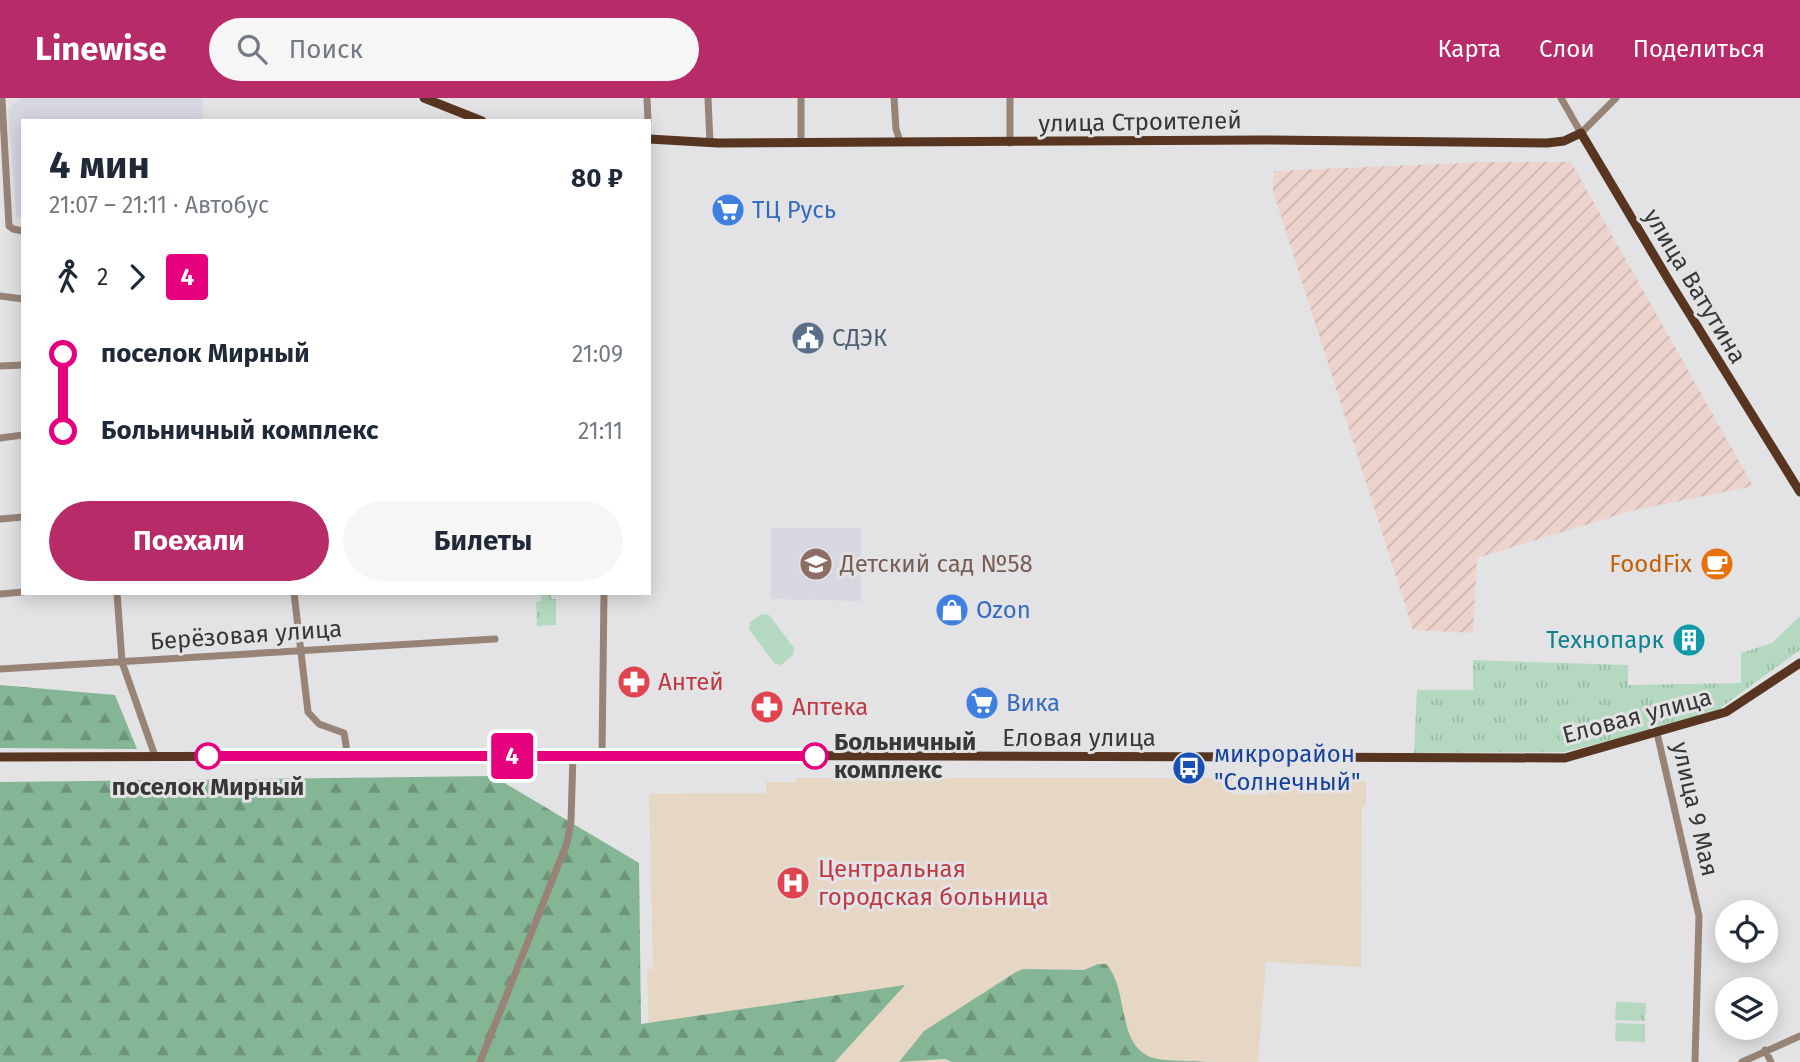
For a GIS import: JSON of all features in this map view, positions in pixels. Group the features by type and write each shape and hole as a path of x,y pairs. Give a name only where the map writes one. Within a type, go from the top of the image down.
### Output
{"main road":[{"path":"424,98 477,119"},
{"name":"улица Строителей","path":"651,139 710,143 1010,143 1263,139 1547,143 1564,142 1581,133"},
{"name":"улица Ватутина","path":"1581,133 1800,492"},
{"name":"Еловая улица","path":"0,757 602,755 1565,758 1726,712 1800,663"}],"street":[{"path":"647,98 648,119"},
{"path":"708,98 710,143"},
{"path":"801,98 801,142"},
{"path":"894,98 894,114 900,141"},
{"path":"1010,98 1010,143"},
{"name":"улица Ватутина","path":"1560,98 1581,133"},
{"name":"улица Строителей","path":"1581,133 1616,98"},
{"path":"2,100 9,226 21,231"},
{"path":"0,296 21,299"},
{"path":"0,366 21,365"},
{"path":"0,438 21,435"},
{"path":"0,519 21,517"},
{"path":"0,594 21,592"},
{"path":"117,595 122,662 155,756"},
{"path":"294,595 308,712 319,724 344,733 348,757"},
{"path":"602,755 604,595"},
{"name":"Берёзовая улица","path":"0,669 495,639"},
{"name":"улица 9 Мая","path":"1657,733 1699,916 1695,1062"},
{"path":"480,1062 567,843 571,821 573,755"},
{"path":"1742,1062 1800,1036"},
{"path":"1765,1051 1771,1062"}],"shaded area":[{"path":"20,98 202,98 203,119 21,119 21,218 16,217 8,109"},
{"path":"1485,162 1571,162 1753,486 1631,511 1477,558 1473,633 1413,630 1273,191 1274,171"},
{"name":"Детский сад №58","path":"771,528 861,528 861,601 771,599"},
{"path":"796,778 1232,778 1232,794 1267,795 1268,780 1366,781 1366,805 1362,806 1361,967 1266,962 1258,1062 649,1062 647,969 653,969 649,794 766,793 766,782 796,782"}],"green space":[{"path":"541,595 551,595 551,599 556,599 556,625 537,626 536,602 541,601"},
{"path":"762,614 769,615 794,648 793,655 781,665 774,663 749,629 750,622"},
{"path":"1800,616 1800,650 1719,709 1660,728 1564,752 1414,753 1417,690 1473,690 1473,660 1628,665 1628,685 1741,683 1741,653 1772,643"},
{"path":"0,685 115,695 137,749 0,748"},
{"path":"493,776 639,863 641,1024 905,985 835,1062 0,1062 0,782"},
{"path":"1098,964 1106,964 1113,975 1128,1029 1141,1051 1159,1059 1207,1062 952,1062 945,1059 899,1062 924,1031 1016,972 1023,969 1084,970"},
{"path":"1616,1002 1646,1003 1645,1021 1615,1020"},
{"path":"1616,1023 1645,1024 1645,1042 1615,1041"}],"bus line":[{"name":"4","path":"208,756 815,756"}],"place":[{"name":"ТЦ Русь","path":"728,210"},
{"name":"СДЭК","path":"808,338"},
{"name":"Детский сад №58","path":"816,564"},
{"name":"FoodFix","path":"1717,564"},
{"name":"Ozon","path":"952,610"},
{"name":"Технопарк","path":"1689,640"},
{"name":"Антей","path":"634,682"},
{"name":"Вика","path":"982,703"},
{"name":"Аптека","path":"767,707"},
{"name":"поселок Мирный","path":"208,756"},
{"name":"Больничный комплекс","path":"815,756"},
{"name":"микрорайон \"Солнечный\"","path":"1189,768"},
{"name":"Центральная городская больница","path":"793,883"}]}
